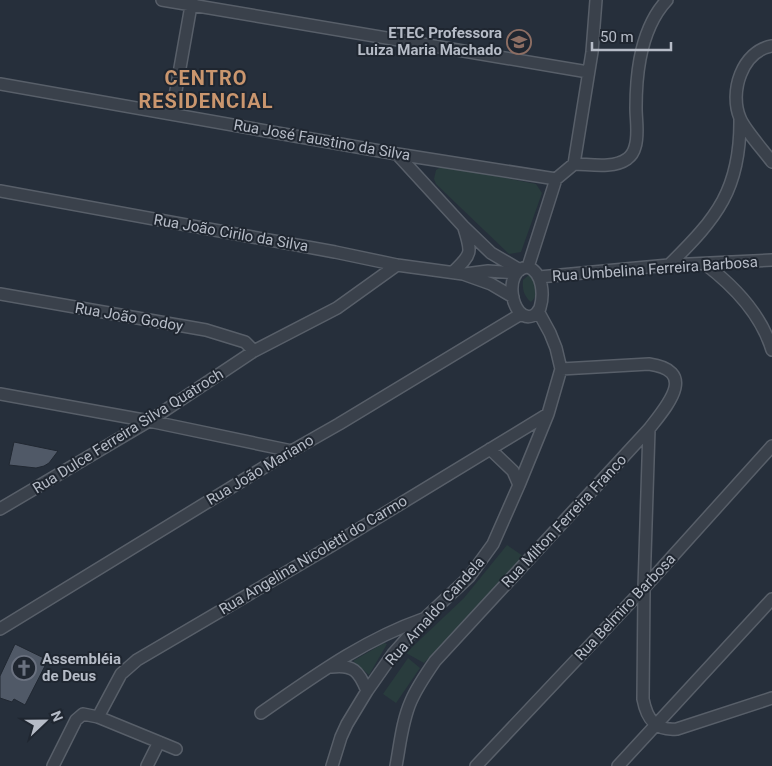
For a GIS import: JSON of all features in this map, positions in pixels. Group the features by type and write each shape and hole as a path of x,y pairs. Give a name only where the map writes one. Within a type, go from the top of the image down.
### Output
{"street":[{"path":"162,0 191,2 588,72"},
{"path":"397,154 491,253 521,270 535,271 542,297 538,311 531,317 525,317 521,314 515,305 513,280 521,270 556,180 574,164 592,52 596,0"},
{"path":"574,164 618,163 627,159 632,154 636,136 636,106 640,59 649,28 666,0"},
{"path":"172,113 191,2"},
{"path":"669,265 695,240 716,212 733,181 739,145 740,118 736,99 737,81 744,65 755,54 772,46"},
{"name":"Rua José Faustino da Silva","path":"0,84 556,180"},
{"path":"740,118 772,162"},
{"name":"Rua João Cirilo da Silva","path":"0,191 397,264 458,273 490,284 513,297"},
{"path":"458,273 468,258 470,247 464,226"},
{"name":"Rua Umbelina Ferreira Barbosa","path":"538,277 669,265 772,260"},
{"name":"Rua Dulce Ferreira Silva Quatroch","path":"2,507 149,421 254,351 337,308 397,264"},
{"path":"705,264 723,278 742,298 756,316 772,350"},
{"name":"Rua João Cirilo da Silva","path":"458,273 521,270"},
{"name":"Rua João Godoy","path":"0,294 206,330 245,342 254,351"},
{"name":"Rua Arnaldo Candela","path":"332,766 344,730 367,691 393,654 425,618 464,583 479,566 493,544 520,485 548,414 560,369 556,348 538,311"},
{"name":"Rua João Mariano","path":"0,629 292,450 521,314"},
{"name":"Rua Milton Ferreira Franco","path":"396,766 410,702 421,681 435,661 649,429 672,399 675,390 675,382 672,375 660,366 649,364 560,369"},
{"path":"0,394 149,421 292,450"},
{"name":"Rua Angelina Nicoletti do Carmo","path":"98,717 121,674 137,660 331,546 548,414"},
{"path":"649,429 644,588 643,699 645,709 655,725 668,730 678,729 772,698"},
{"name":"Rua Belmiro Barbosa","path":"476,766 644,588 772,446"},
{"path":"490,449 513,471 520,485"},
{"path":"618,766 772,599"},
{"path":"261,713 327,668 371,641 425,618"},
{"path":"327,668 343,666 358,672 367,691"},
{"path":"53,766 76,720 83,714 98,717 176,749"},
{"path":"147,766 159,742"}],"shaded area":[{"path":"441,167 450,167 536,184 542,193 521,252 509,254 436,184 434,179 436,170"},
{"path":"530,274 536,292 531,302 525,295 523,286 523,280"},
{"path":"507,545 523,556 424,663 406,653 464,598"},
{"path":"384,643 387,644 369,675 353,661"},
{"path":"408,658 420,668 396,703 383,694"}],"building":[{"path":"14,442 58,451 49,463 44,466 36,468 9,465"},
{"name":"Assembléia de Deus","path":"15,644 48,660 25,705 14,699 12,702 0,698 0,676"}],"place":[{"name":"ETEC Professora Luiza Maria Machado","path":"519,42"},
{"name":"Assembléia de Deus","path":"24,668"}],"district":[{"name":"CENTRO RESIDENCIAL","path":"206,90"}]}
